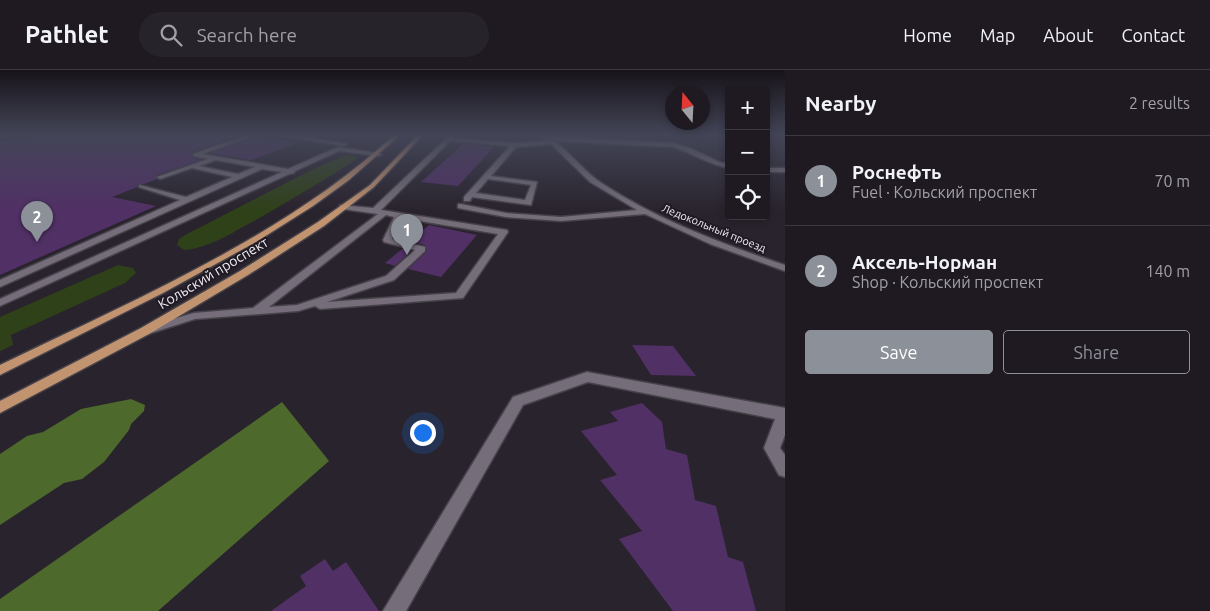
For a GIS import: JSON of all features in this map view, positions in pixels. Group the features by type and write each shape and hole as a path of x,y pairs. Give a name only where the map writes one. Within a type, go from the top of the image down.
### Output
{"main road":[{"name":"Кольский проспект","path":"0,370 203,269 290,218 343,183 372,160"},
{"name":"Кольский проспект","path":"0,408 145,331 244,273 321,224 372,186 397,160"}],"street":[{"path":"160,177 209,160"},
{"path":"229,160 292,172"},
{"path":"0,303 315,160"},
{"path":"256,311 379,212 429,160"},
{"path":"454,214 501,160"},
{"name":"Ледокольный проезд","path":"570,160 591,180 645,212 686,231 785,268"},
{"path":"710,160 725,165"},
{"path":"191,166 239,176"},
{"path":"0,284 261,166"},
{"path":"770,170 785,170"},
{"path":"471,195 528,203 535,183 486,177"},
{"path":"141,186 185,199"},
{"path":"343,207 399,215 506,215 561,219 645,212"},
{"path":"145,331 194,316 459,296 504,232 454,214"},
{"path":"298,308 390,278 422,250 387,240 399,215"},
{"path":"394,611 518,401 587,377 784,414 772,448 785,470"}],"green space":[{"path":"333,160 355,160 229,235 194,249 184,250 177,245 179,239 187,234"},
{"path":"118,265 133,268 136,273 125,283 11,335 13,345 0,351 0,317"},
{"path":"131,399 145,405 144,411 131,424 129,430 104,462 82,479 64,483 0,525 0,454 27,436 43,432 81,409"},
{"path":"282,402 329,461 158,611 0,611 0,599"}],"building":[{"path":"0,160 200,160 156,175 157,179 144,184 138,184 137,187 112,197 156,206 0,275"},
{"path":"445,160 482,160 458,186 421,182"},
{"path":"429,225 477,235 441,277 408,269 427,251 425,245 410,241"},
{"path":"402,249 411,251 395,266 385,263"},
{"path":"632,345 673,346 696,376 651,375"},
{"path":"642,403 662,422 666,449 687,455 695,500 716,506 728,557 743,562 756,611 673,611 619,539 642,531 600,480 617,475 581,431 618,421 610,412"},
{"path":"325,559 333,571 346,562 379,611 271,611 306,586 300,576"}],"place":[{"name":"Аксель-Норман","path":"37,242"},
{"name":"Роснефть","path":"407,255"}]}
